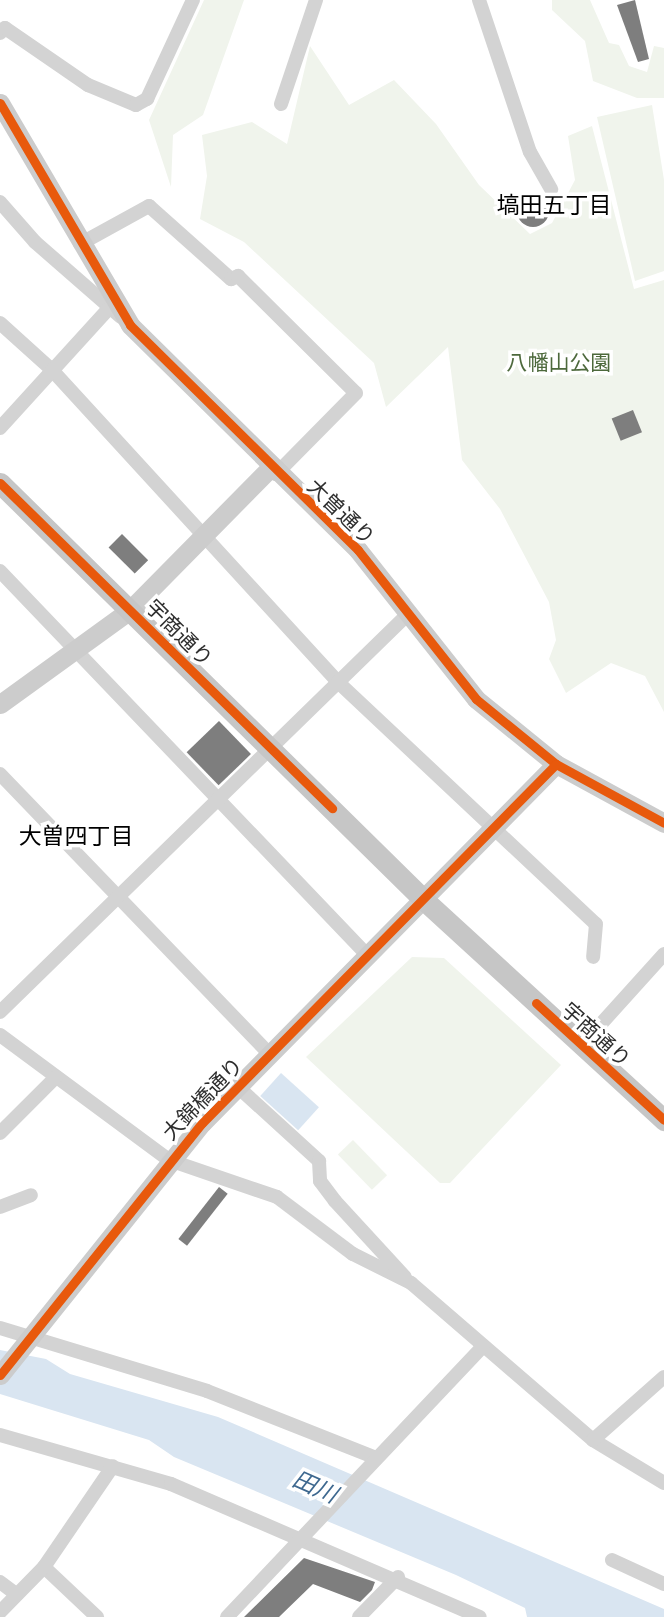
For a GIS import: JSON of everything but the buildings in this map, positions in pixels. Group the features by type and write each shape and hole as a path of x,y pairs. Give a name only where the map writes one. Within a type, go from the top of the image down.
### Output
{"main road":[{"name":"宇商通り","path":"0,483 424,900 664,1120"}],"street":[{"path":"0,33 5,28 88,85 136,105 148,99 193,0"},
{"path":"281,104 316,0"},
{"path":"479,0 530,152 551,189"},
{"name":"大曽通り","path":"1,108 130,325 273,471 358,550 476,699 556,764 662,819"},
{"path":"0,202 35,243 130,325"},
{"path":"0,704 130,610 356,393 238,276 231,279 149,206 80,244"},
{"path":"0,428 110,307"},
{"path":"0,323 52,370 203,539 339,683 596,924 593,957"},
{"path":"0,571 217,802 368,956"},
{"path":"0,1012 408,614"},
{"name":"大錦橋通り","path":"0,1375 169,1160 556,764"},
{"path":"0,774 270,1055"},
{"path":"581,1046 664,954"},
{"path":"0,1035 169,1160 277,1197 353,1254 411,1283"},
{"path":"0,1133 56,1077"},
{"path":"238,1087 319,1161 320,1181 335,1201 411,1283 593,1440 664,1483"},
{"path":"0,1207 30,1195"},
{"path":"0,1328 206,1391 371,1463"},
{"path":"227,1617 483,1346"},
{"path":"593,1440 664,1377"},
{"path":"0,1435 113,1466 302,1536 398,1577 480,1617"},
{"path":"0,1612 44,1567 113,1466"},
{"path":"612,1560 664,1584"},
{"path":"44,1567 97,1617"},
{"path":"359,1617 398,1577"},
{"path":"0,1582 17,1595"}],"green space":[{"path":"204,0 244,0 203,115 173,135 171,187 149,120"},
{"path":"552,0 590,0 609,43 619,45 629,66 647,72 654,46 664,48 664,98 637,98 593,81 585,41 552,10"},
{"name":"八幡山公園","path":"310,46 349,105 394,80 436,124 479,185 530,234 552,223 575,180 568,136 592,126 634,289 664,280 664,712 645,676 611,663 566,693 549,659 556,640 549,602 500,509 462,460 448,347 386,407 374,363 244,242 200,219 207,176 202,135 252,122 287,144"},
{"path":"652,105 664,180 664,271 635,281 597,117"},
{"path":"412,957 444,958 561,1065 450,1183 440,1183 306,1057"},
{"path":"353,1140 387,1175 372,1190 338,1155"}],"water":[{"path":"281,1073 319,1107 298,1130 260,1096"},
{"name":"田川","path":"0,1350 46,1359 70,1374 218,1417 664,1609 664,1617 527,1617 525,1608 456,1575 174,1457 149,1440 0,1394"}],"cycle path":[{"path":"0,103 130,325 358,550 476,699 556,764 664,823"},
{"path":"0,483 332,808"},
{"path":"0,1375 202,1123 556,764"},
{"path":"536,1003 664,1120"}],"district":[{"name":"塙田五丁目","path":"554,205"},
{"name":"大曽四丁目","path":"76,836"}]}
